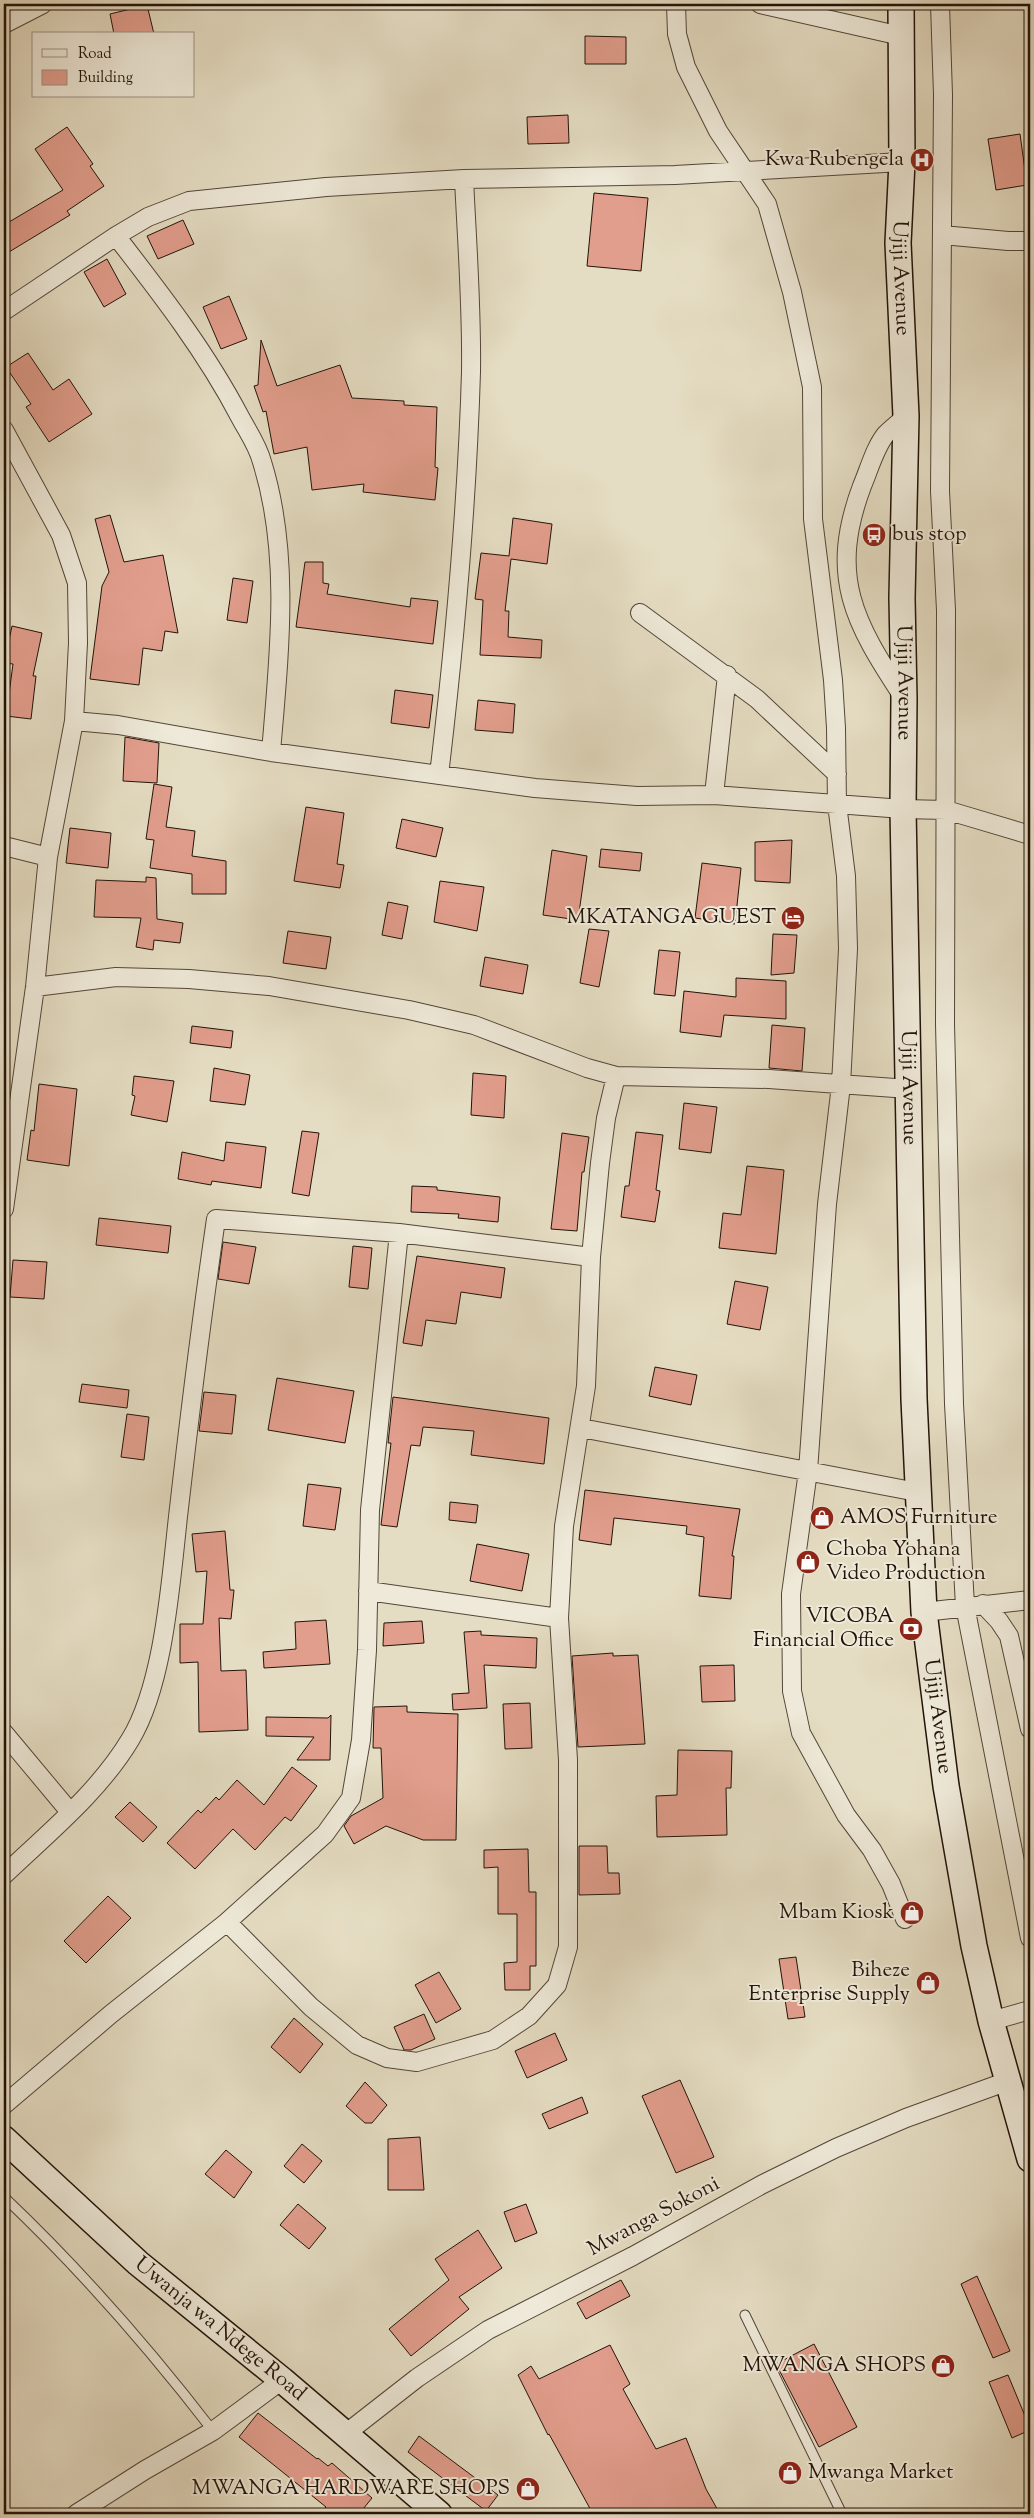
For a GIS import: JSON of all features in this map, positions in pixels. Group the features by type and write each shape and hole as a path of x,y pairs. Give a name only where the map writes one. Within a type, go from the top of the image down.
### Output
{"street":[{"path":"4,24 43,4"},
{"path":"676,4 677,34 686,67 718,131 747,171 767,204 792,292 812,386 813,519 833,680 837,804 846,876 848,949 842,1085 827,1204 808,1471 791,1594 792,1692 801,1733 846,1815 872,1850 892,1884 905,1920"},
{"path":"760,4 901,36"},
{"name":"Ujiji Avenue","path":"901,4 902,162 898,243 906,416 902,598 904,698 903,810 917,1492 924,1612 946,1786 974,1946 991,2021 1030,2159"},
{"path":"940,4 943,95 940,491 946,610 945,1024 954,1404 965,1606 1030,1938"},
{"path":"4,311 116,236 148,217 189,201 326,187 464,179 675,175 902,162"},
{"path":"439,775 453,647 470,380 470,304 464,179"},
{"path":"116,236 192,337 224,385 262,461 275,514 280,577 278,660 271,752"},
{"path":"942,236 1030,241"},
{"path":"904,698 864,633 852,600 845,562 848,532 869,470 885,436 906,416"},
{"path":"4,430 61,535 77,582 74,721 48,857 35,987 4,1209"},
{"path":"640,613 757,699 837,774"},
{"path":"714,795 727,676"},
{"path":"74,721 118,725 271,752 586,793 637,796 714,795 903,810 946,810 1030,835"},
{"path":"4,846 48,857"},
{"path":"35,987 116,977 189,979 269,986 409,1010 474,1025 587,1068 616,1076 769,1080 909,1090"},
{"path":"227,1922 311,2007 357,2046 387,2058 417,2062 493,2040 529,2016 558,1985 568,1947 568,1760 559,1618 564,1526 581,1428 587,1377 591,1257 600,1163 606,1118 616,1076"},
{"path":"4,1875 104,1779 131,1739 146,1706 157,1668 216,1219 399,1233 591,1257"},
{"path":"4,2106 111,2014 227,1922 325,1834 351,1798 361,1740 367,1650 370,1510 399,1233"},
{"path":"581,1428 917,1492"},
{"path":"368,1591 559,1618"},
{"path":"924,1612 1030,1600"},
{"path":"983,1604 999,1621 1009,1636 1030,1729"},
{"path":"4,1733 70,1812"},
{"path":"991,2021 1030,2010"},
{"name":"Mwanga Sokoni","path":"344,2435 416,2378 488,2330 633,2256 761,2185 836,2148 906,2118 1008,2081"},
{"name":"Uwanja wa Ndege Road","path":"4,2139 138,2263 282,2380 344,2435 439,2514"},
{"path":"76,2514 145,2470 213,2431 282,2380"}],"lane":[{"path":"4,2197 86,2279 169,2374 213,2431"},
{"path":"745,2315 842,2514"}],"building":[{"path":"147,5 154,32 114,32 110,14"},
{"path":"585,36 626,37 626,64 585,64"},
{"path":"568,115 569,143 528,144 527,117"},
{"path":"67,127 93,164 90,166 104,186 67,211 70,215 4,255 4,225 63,190 35,149"},
{"path":"1020,134 1027,185 996,190 988,139"},
{"path":"594,193 648,198 641,271 587,266"},
{"path":"183,220 194,244 158,259 147,236"},
{"path":"107,259 126,294 104,307 84,272"},
{"path":"229,296 247,339 221,349 203,307"},
{"path":"261,340 277,386 340,365 352,398 404,401 404,405 437,407 435,467 438,468 435,500 363,492 364,484 312,490 307,447 274,454 266,411 263,412 254,386 258,385"},
{"path":"28,353 53,390 69,379 92,414 49,442 26,407 31,404 6,367"},
{"path":"110,515 124,562 163,555 178,633 165,631 162,651 143,648 139,685 90,679 102,586 109,572 95,519"},
{"path":"513,518 552,524 547,564 511,559 505,611 509,611 508,637 542,640 541,658 480,655 483,600 475,599 481,553 509,556"},
{"path":"305,562 323,562 323,583 329,584 327,594 410,607 411,598 438,601 433,644 296,627"},
{"path":"233,578 253,581 247,623 227,620"},
{"path":"12,626 42,633 33,676 36,676 31,719 6,716 13,664 4,663"},
{"path":"395,690 433,695 429,728 391,723"},
{"path":"478,700 515,704 513,733 475,730"},
{"path":"125,737 159,743 157,783 123,781"},
{"path":"154,784 172,787 166,827 195,831 192,856 226,861 226,894 192,894 192,874 150,868 154,840 146,839"},
{"path":"306,807 344,813 337,864 344,865 340,888 294,881"},
{"path":"402,819 443,828 436,857 396,848"},
{"path":"70,828 111,833 108,868 66,863"},
{"path":"792,840 790,883 755,881 755,842"},
{"path":"601,849 642,853 640,871 599,867"},
{"path":"552,850 587,856 578,920 543,915"},
{"path":"702,863 741,868 735,924 695,918"},
{"path":"146,877 156,878 157,919 183,923 180,943 154,940 153,950 136,947 141,918 94,917 96,880 146,882"},
{"path":"440,881 484,887 477,931 434,922"},
{"path":"388,902 408,906 402,939 382,935"},
{"path":"589,929 609,931 599,987 580,983"},
{"path":"288,931 331,937 326,969 283,963"},
{"path":"773,934 797,935 794,973 771,975"},
{"path":"659,950 680,952 675,996 654,994"},
{"path":"485,957 528,965 523,994 480,986"},
{"path":"736,978 786,981 786,1019 724,1015 721,1037 680,1032 684,991 736,997"},
{"path":"772,1025 805,1028 802,1071 769,1068"},
{"path":"192,1026 233,1031 231,1048 190,1043"},
{"path":"214,1068 250,1075 245,1105 210,1101"},
{"path":"473,1073 506,1076 504,1118 471,1115"},
{"path":"134,1076 174,1081 167,1122 131,1115 135,1096 132,1095"},
{"path":"39,1084 77,1089 69,1166 27,1160 31,1130 34,1131"},
{"path":"684,1103 717,1107 711,1153 679,1149"},
{"path":"302,1131 319,1133 309,1196 292,1193"},
{"path":"636,1132 663,1135 656,1190 660,1191 655,1222 621,1217 625,1186 629,1186"},
{"path":"562,1133 589,1137 584,1172 582,1172 577,1231 551,1229"},
{"path":"226,1142 266,1147 261,1188 212,1181 211,1185 178,1179 182,1152 224,1161"},
{"path":"747,1166 784,1170 776,1254 719,1248 723,1213 741,1215"},
{"path":"412,1186 437,1187 437,1190 500,1197 498,1222 458,1218 459,1214 411,1212"},
{"path":"99,1218 171,1226 168,1253 96,1245"},
{"path":"223,1242 256,1247 249,1284 218,1279"},
{"path":"353,1246 372,1248 368,1289 349,1287"},
{"path":"417,1256 505,1268 501,1298 461,1292 456,1324 426,1320 422,1346 403,1343"},
{"path":"13,1260 47,1262 44,1299 10,1297"},
{"path":"735,1281 768,1287 760,1330 727,1324"},
{"path":"655,1367 697,1375 691,1405 649,1396"},
{"path":"277,1378 354,1391 345,1443 268,1430"},
{"path":"82,1384 129,1390 127,1408 79,1402"},
{"path":"204,1392 236,1395 232,1434 199,1431"},
{"path":"393,1397 549,1418 544,1464 471,1455 474,1431 423,1427 420,1446 411,1445 397,1527 381,1525 391,1443 388,1443"},
{"path":"127,1414 149,1417 144,1460 121,1457"},
{"path":"308,1484 341,1488 335,1530 303,1526"},
{"path":"585,1490 740,1509 732,1556 734,1556 731,1599 699,1596 704,1537 686,1534 687,1526 614,1518 611,1545 579,1540"},
{"path":"450,1502 478,1505 476,1523 449,1520"},
{"path":"225,1531 230,1590 234,1590 231,1619 219,1618 221,1671 246,1670 248,1730 199,1732 198,1662 180,1663 180,1624 203,1624 207,1571 196,1572 192,1534"},
{"path":"477,1544 529,1554 522,1591 470,1581"},
{"path":"326,1620 330,1664 264,1668 263,1652 296,1649 295,1622"},
{"path":"422,1621 424,1643 383,1646 384,1623"},
{"path":"481,1631 481,1635 537,1638 536,1668 484,1665 487,1708 453,1710 452,1694 469,1693 464,1632"},
{"path":"613,1653 613,1656 638,1655 645,1744 578,1747 572,1656"},
{"path":"734,1665 735,1701 702,1702 700,1666"},
{"path":"530,1703 532,1748 505,1749 503,1704"},
{"path":"407,1706 407,1712 458,1714 456,1840 423,1840 386,1826 354,1844 344,1826 351,1816 383,1798 381,1748 373,1748 374,1707"},
{"path":"331,1715 330,1760 297,1760 314,1737 266,1736 266,1717 328,1718"},
{"path":"678,1750 732,1751 731,1788 726,1788 727,1835 657,1837 656,1796 677,1795"},
{"path":"292,1767 317,1786 291,1821 285,1817 255,1850 233,1829 195,1869 167,1843 198,1810 201,1813 216,1797 219,1800 237,1780 264,1805"},
{"path":"130,1802 157,1827 143,1842 115,1817"},
{"path":"579,1846 607,1846 608,1873 619,1873 620,1894 579,1895"},
{"path":"528,1849 529,1892 536,1892 536,1966 530,1966 530,1990 505,1990 504,1963 517,1962 517,1914 498,1914 498,1867 484,1868 484,1850"},
{"path":"108,1896 131,1918 86,1963 64,1941"},
{"path":"796,1957 805,2017 788,2019 779,1959"},
{"path":"439,1972 461,2009 436,2023 415,1985"},
{"path":"424,2014 435,2039 411,2050 404,2050 394,2027"},
{"path":"294,2018 323,2044 300,2073 271,2047"},
{"path":"555,2033 567,2060 527,2078 515,2051"},
{"path":"680,2080 714,2157 676,2173 642,2096"},
{"path":"365,2082 387,2105 372,2123 365,2123 346,2106"},
{"path":"582,2097 588,2113 549,2129 542,2114"},
{"path":"420,2137 424,2190 388,2190 388,2139"},
{"path":"302,2144 322,2161 304,2183 284,2166"},
{"path":"226,2150 252,2172 234,2198 205,2174"},
{"path":"298,2204 326,2228 309,2249 280,2225"},
{"path":"526,2204 537,2233 515,2242 504,2212"},
{"path":"478,2230 502,2268 459,2297 469,2309 411,2356 389,2329 449,2280 435,2259"},
{"path":"977,2276 1010,2351 993,2358 961,2284"},
{"path":"621,2280 630,2296 586,2319 577,2303"},
{"path":"814,2344 857,2427 819,2447 776,2364"},
{"path":"610,2345 630,2384 623,2389 656,2449 686,2438 706,2489 720,2514 593,2514 548,2435 518,2375 531,2366 539,2379"},
{"path":"1008,2375 1030,2428 1030,2430 1012,2438 989,2382"},
{"path":"258,2413 317,2459 328,2466 332,2463 372,2498 359,2514 321,2514 326,2507 239,2437"},
{"path":"419,2436 498,2495 486,2511 408,2452"}],"place":[{"name":"Kwa Rubengela","path":"922,160"},
{"name":"bus stop","path":"874,535"},
{"name":"MKATANGA GUEST","path":"793,918"},
{"name":"AMOS Furniture","path":"822,1518"},
{"name":"Choba Yohana Video Production","path":"808,1562"},
{"name":"VICOBA Financial Office","path":"911,1629"},
{"name":"Mbam Kiosk","path":"912,1913"},
{"name":"Biheze Enterprise Supply","path":"928,1983"},
{"name":"MWANGA SHOPS","path":"943,2366"},
{"name":"Mwanga Market","path":"790,2473"},
{"name":"MWANGA HARDWARE SHOPS","path":"528,2489"}]}
